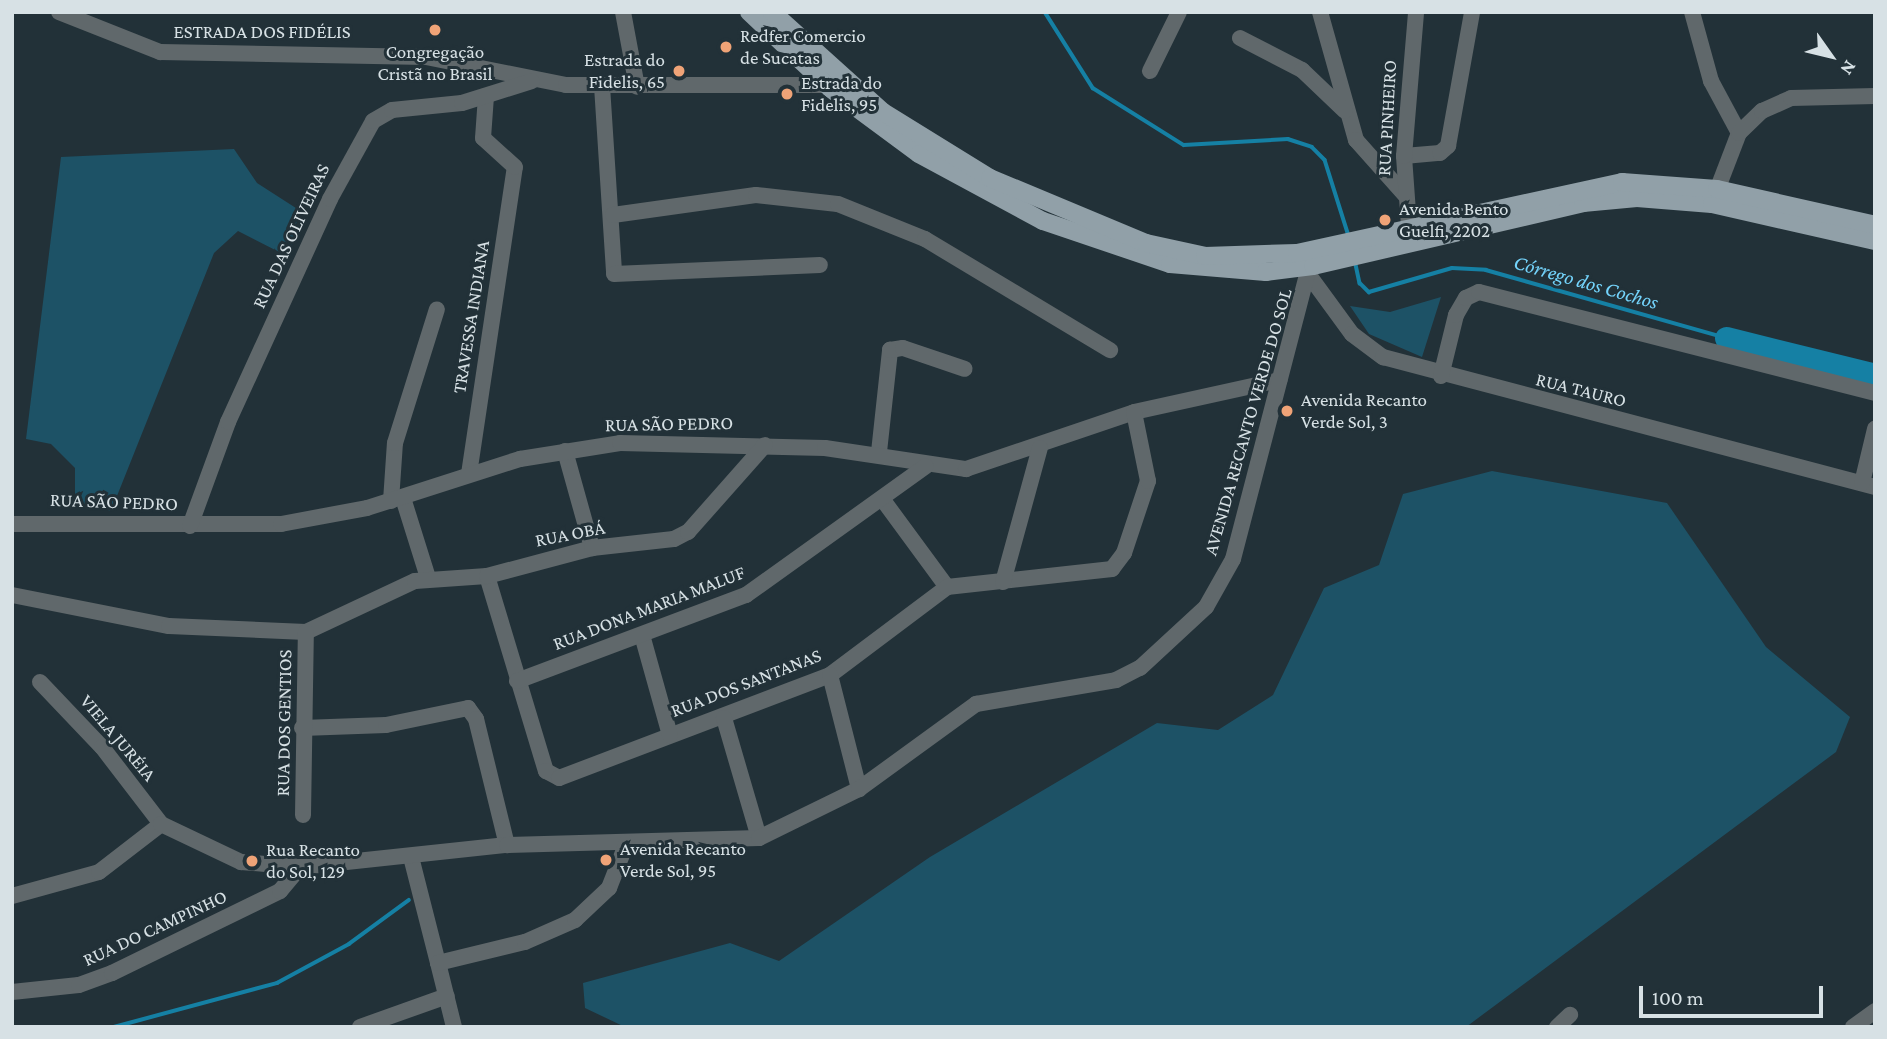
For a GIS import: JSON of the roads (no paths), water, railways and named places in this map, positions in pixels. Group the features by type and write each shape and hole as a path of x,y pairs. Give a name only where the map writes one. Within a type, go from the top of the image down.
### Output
{"main road":[{"path":"750,12 837,83 990,178 1146,243 1205,256 1268,258 1312,265 1339,253 1385,242 1411,245 1609,199 1715,197 1875,241"},
{"path":"772,12 837,83"},
{"path":"1385,242 1407,227 1599,185 1715,197 1875,225"}],"street":[{"name":"ESTRADA DOS FIDÉLIS","path":"59,12 160,52 412,56 532,81 602,86 837,83"},
{"path":"623,12 637,87"},
{"path":"1150,71 1179,12"},
{"path":"1320,12 1342,74 1345,111 1368,160 1405,195"},
{"name":"RUA PINHEIRO","path":"1411,245 1407,227 1404,156 1416,12"},
{"path":"1404,156 1440,153 1448,146 1472,12"},
{"path":"1692,12 1708,72 1739,133"},
{"path":"1240,38 1302,70 1345,111"},
{"name":"RUA DAS OLIVEIRAS","path":"190,526 224,433 363,135 392,110 486,96 532,81"},
{"path":"602,86 613,215 614,274 820,265"},
{"name":"TRAVESSA INDIANA","path":"469,474 515,167 483,138 486,96"},
{"path":"1715,197 1739,133 1762,111 1791,98 1875,96"},
{"path":"613,215 756,195 838,204 925,239 1110,350"},
{"name":"RUA TAURO","path":"1312,265 1364,346 1441,376 1868,485"},
{"name":"AVENIDA RECANTO VERDE DO SOL","path":"161,824 241,862 300,867 507,845 759,838 859,789 976,704 1116,680 1177,637 1206,607 1233,559 1312,265"},
{"path":"1441,376 1456,315 1465,298 1479,292 1875,393"},
{"path":"12,595 169,626 306,632 428,578 397,499 396,443 437,309"},
{"path":"879,452 890,350 903,348 965,369"},
{"name":"RUA SÃO PEDRO","path":"12,524 281,524 397,499 469,474 565,451 620,443 765,445 879,452 926,466 966,469 1040,449 1133,412 1280,380"},
{"path":"883,499 947,587 1090,576 1118,564 1147,481 1133,412"},
{"path":"1868,485 1875,429"},
{"name":"RUA OBÁ","path":"428,578 487,576 592,548 688,531 765,445"},
{"path":"1003,582 1040,449"},
{"path":"565,451 592,548"},
{"name":"RUA DONA MARIA MALUF","path":"517,681 642,635 765,584 926,466"},
{"path":"487,576 517,681"},
{"name":"RUA DOS SANTANAS","path":"517,681 546,771 559,778 830,676 947,587"},
{"name":"RUA DOS GENTIOS","path":"303,815 302,728 306,632"},
{"path":"642,635 670,735"},
{"path":"830,676 859,789"},
{"name":"VIELA JURÉIA","path":"40,682 102,747 161,824"},
{"path":"302,728 386,726 468,708 476,719 507,845"},
{"path":"724,718 759,838"},
{"path":"12,896 99,872 161,824"},
{"path":"438,964 524,942 575,920 610,888 627,842"},
{"path":"411,857 454,1027"},
{"name":"RUA DO CAMPINHO","path":"12,992 79,985 112,973 280,891 300,867"},
{"path":"360,1027 447,996"},
{"path":"1853,1027 1875,1011"},
{"path":"1556,1027 1570,1015"}],"waterway":[{"path":"1045,12 1093,88 1184,145 1288,139 1312,147 1325,160 1349,236"},
{"name":"Córrego dos Cochos","path":"1355,260 1360,283 1369,292 1452,268 1486,270 1726,338"},
{"path":"1726,338 1875,375"},
{"path":"114,1027 277,983 349,944 409,900"}],"place":[{"name":"Congregação Cristã no Brasil","path":"435,30"},
{"name":"Redfer Comercio de Sucatas","path":"726,47"},
{"name":"Estrada do Fidelis, 65","path":"679,71"},
{"name":"Estrada do Fidelis, 95","path":"787,94"},
{"name":"Avenida Bento Guelfi, 2202","path":"1385,220"},
{"name":"Avenida Recanto Verde Sol, 3","path":"1287,411"},
{"name":"Avenida Recanto Verde Sol, 95","path":"606,860"},
{"name":"Rua Recanto do Sol, 129","path":"252,861"}]}
